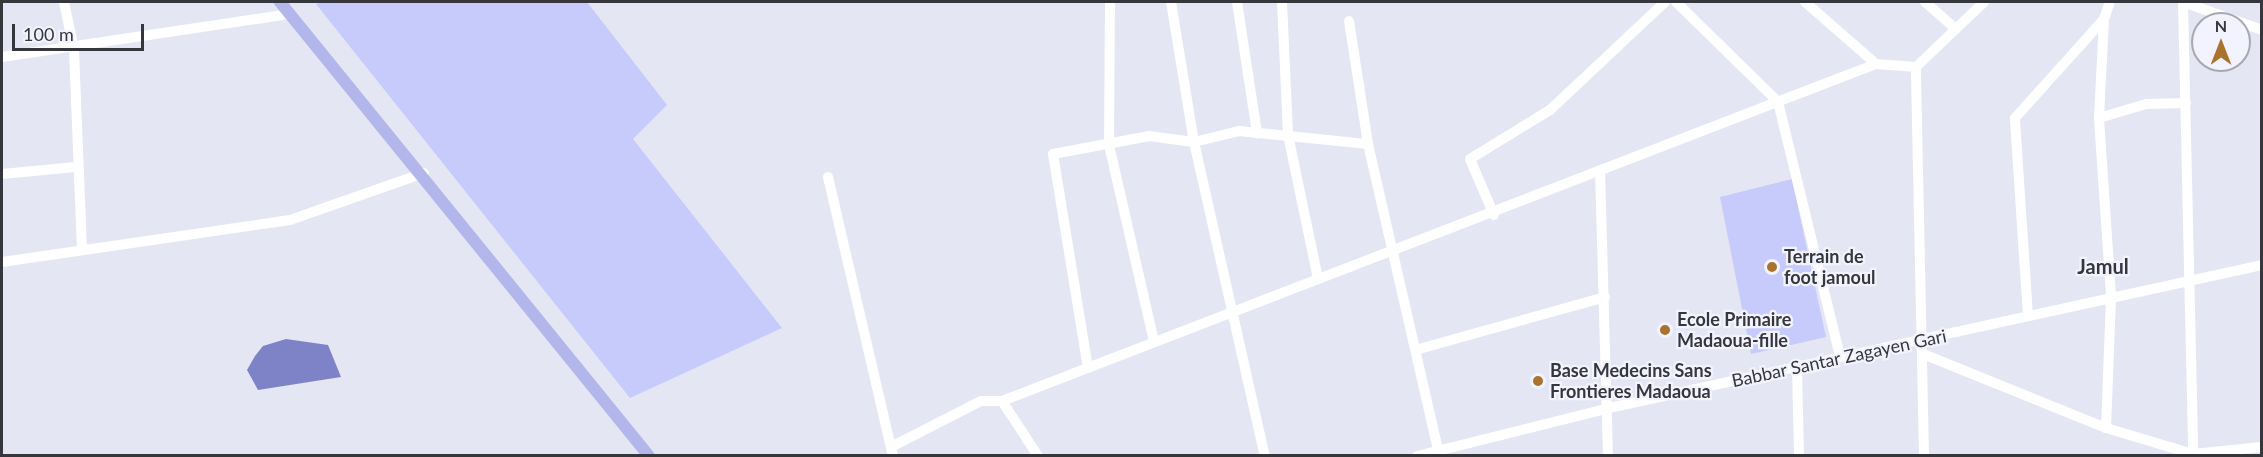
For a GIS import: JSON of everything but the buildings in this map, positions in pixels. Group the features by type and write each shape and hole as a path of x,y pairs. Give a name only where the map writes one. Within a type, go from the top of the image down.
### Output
{"main road":[{"path":"280,2 424,173 649,456"}],"street":[{"path":"64,2 74,50 76,167 82,249"},
{"path":"1110,2 1109,144 1154,342"},
{"path":"1171,2 1194,142 1265,456"},
{"path":"1237,2 1257,133"},
{"path":"1281,2 1288,135 1318,279"},
{"path":"1494,215 1470,159 1550,110 1665,2"},
{"path":"1676,2 1778,102 1840,357"},
{"path":"1805,2 1876,64"},
{"path":"1925,2 1956,29"},
{"path":"828,177 892,451 981,401 1002,401 1394,250 1494,215 1600,170 1876,64 1916,67 1984,2"},
{"path":"2106,428 2111,295 2099,118 2104,19 2110,2"},
{"path":"2193,455 2183,2 2262,30"},
{"path":"2,57 74,50 289,14"},
{"path":"2028,316 2015,118 2104,19"},
{"path":"1349,21 1368,144 1419,349 1437,454"},
{"path":"1916,67 1924,456"},
{"path":"2099,118 2146,104 2186,103"},
{"path":"1088,368 1053,154 1149,136 1194,142 1257,133 1368,144"},
{"path":"2,174 76,167"},
{"path":"1600,170 1609,408 1608,456"},
{"path":"2,262 290,220 424,173"},
{"path":"2260,265 2262,277"},
{"name":"Babbar Santar Zagayen Gari","path":"1417,456 1437,454 1609,408 1923,340 2111,295 2260,265"},
{"path":"1419,349 1605,297"},
{"path":"1923,354 2106,428 2193,455 2262,447"},
{"path":"1797,367 1799,456"},
{"path":"1002,401 1038,456"}],"shaded area":[{"path":"322,2 587,2 667,105 633,139 782,328 630,398 316,4"},
{"name":"Terrain de foot jamoul","path":"1792,179 1826,337 1751,354 1720,197"},
{"path":"286,339 328,345 341,377 258,390 247,370 263,346"}],"place":[{"name":"Terrain de foot jamoul","path":"1772,267"},
{"name":"Ecole Primaire Madaoua-fille","path":"1665,330"},
{"name":"Base Medecins Sans Frontieres Madaoua","path":"1538,381"}],"district":[{"name":"Jamul","path":"2103,266"}]}
